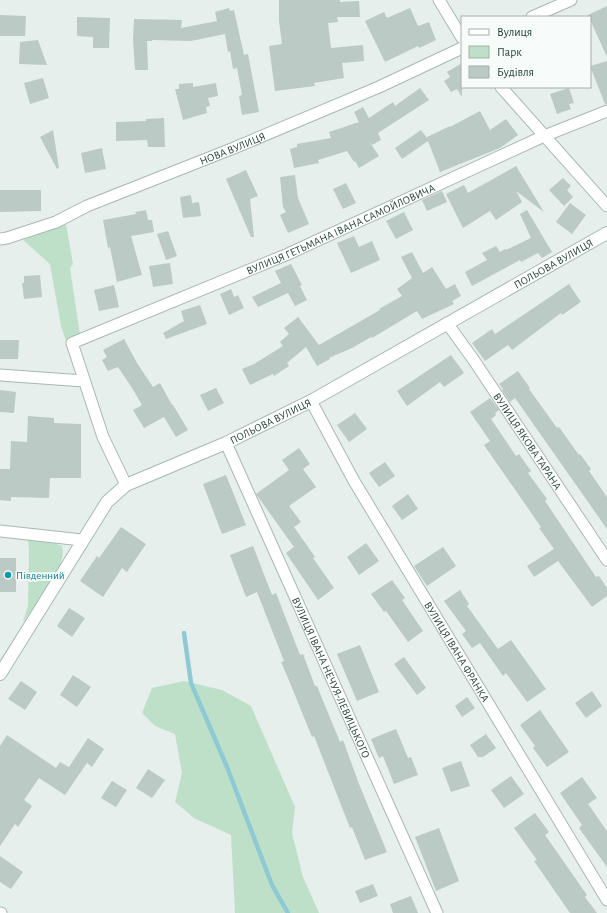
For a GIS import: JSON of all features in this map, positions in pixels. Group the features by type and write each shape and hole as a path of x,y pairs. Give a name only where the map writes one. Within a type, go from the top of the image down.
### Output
{"street":[{"path":"439,0 461,36"},
{"path":"534,16 571,0"},
{"name":"НОВА ВУЛИЦЯ","path":"0,239 56,222 87,206 234,148 371,90 461,48"},
{"path":"502,88 607,206"},
{"name":"ВУЛИЦЯ ГЕТЬМАНА ІВАНА САМОЙЛОВИЧА","path":"84,381 72,342 288,254 544,136 607,111"},
{"name":"ПОЛЬОВА ВУЛИЦЯ","path":"0,674 107,502 126,484 226,443 311,401 607,233"},
{"name":"ВУЛИЦЯ ЯКОВА ТАРАНА","path":"447,323 477,365 607,560"},
{"path":"0,375 84,381 103,437 126,484"},
{"name":"ВУЛИЦЯ ІВАНА ФРАНКА","path":"311,401 354,481 607,900"},
{"name":"ВУЛИЦЯ ІВАНА НЕЧУЯ-ЛЕВИЦЬКОГО","path":"226,443 436,913"},
{"path":"0,531 82,540"}],"green space":[{"path":"66,224 73,264 70,268 80,335 69,350 61,326 50,264 23,240"},
{"path":"28,539 55,543 62,546 63,555 56,575 50,586 23,622 28,606"},
{"path":"184,681 222,690 251,706 295,807 292,833 303,877 319,913 235,913 231,835 194,818 175,802 182,773 175,734 155,726 142,713 152,688"}],"building":[{"path":"279,0 340,0 340,2 359,1 360,17 337,17 338,22 328,23 331,48 363,45 364,61 342,63 344,78 314,83 315,86 275,91 269,46 282,44 279,21"},
{"path":"607,6 607,57 591,22 591,16 588,15"},
{"path":"229,8 230,11 234,10 244,55 248,54 259,112 242,115 239,96 242,95 237,68 233,69 225,34 191,41 147,41 148,70 135,70 133,40 134,19 182,20 181,28 217,21 215,12"},
{"path":"410,8 418,26 429,22 436,40 419,48 418,46 385,62 365,21 384,12 387,18"},
{"path":"0,15 26,16 25,36 0,36"},
{"path":"77,17 110,18 109,48 93,48 93,37 77,36"},
{"path":"38,40 47,65 19,64 20,42"},
{"path":"607,61 607,104 605,104 591,66"},
{"path":"461,64 462,97 457,89 451,92 444,81 450,77 447,72"},
{"path":"43,78 49,98 30,104 24,83"},
{"path":"193,83 193,87 216,83 218,96 208,98 210,106 206,107 207,113 183,120 175,89 179,89 179,84"},
{"path":"420,88 429,100 378,133 381,140 372,145 368,140 379,156 359,168 347,151 318,160 319,163 294,168 290,149 297,147 297,144 331,138 329,132 359,122 354,112 363,107 369,118 393,102 395,106"},
{"path":"569,88 574,103 569,104 571,109 557,114 550,94"},
{"path":"480,111 490,130 506,119 518,135 500,148 440,172 428,141 402,159 395,148 421,130 427,138"},
{"path":"164,118 165,147 148,147 147,140 116,141 116,122 146,121 146,119"},
{"path":"53,130 59,168 57,169 40,137"},
{"path":"102,148 106,169 85,173 81,153"},
{"path":"516,166 544,212 516,191 522,202 496,220 490,211 463,228 446,194 464,185 468,193"},
{"path":"246,170 258,196 250,199 254,237 251,237 226,179"},
{"path":"295,175 298,198 309,224 288,233 280,215 286,212 283,207 280,177"},
{"path":"563,178 571,186 567,190 573,197 564,206 549,190"},
{"path":"346,183 356,203 343,209 333,189"},
{"path":"0,190 41,190 41,211 0,212"},
{"path":"442,191 447,202 427,211 422,200"},
{"path":"191,195 192,203 199,202 201,216 183,218 180,197"},
{"path":"570,203 586,215 572,234 556,222"},
{"path":"146,210 148,220 152,220 154,232 131,236 142,275 117,282 110,247 108,248 103,220 136,214 135,212"},
{"path":"527,210 552,252 542,258 538,253 521,262 520,260 472,286 465,272 487,260 482,253 496,246 500,252 531,238 520,214"},
{"path":"404,212 413,230 396,239 386,221"},
{"path":"168,231 177,256 166,260 157,234"},
{"path":"354,236 359,247 372,241 380,260 351,273 337,243"},
{"path":"412,252 423,273 432,267 446,289 455,284 461,296 452,301 454,304 422,319 417,311 372,338 371,337 352,348 329,358 330,359 317,366 306,347 287,363 289,366 274,376 273,374 250,385 242,369 254,364 283,346 280,342 289,334 284,328 298,317 319,345 402,296 397,289 412,278 401,257"},
{"path":"170,263 173,284 153,287 149,266"},
{"path":"291,264 302,285 300,286 307,300 295,306 288,293 258,307 252,297 281,283 275,271"},
{"path":"40,275 42,297 24,299 22,283 24,283 24,276"},
{"path":"569,284 581,302 562,315 561,313 512,350 508,345 485,361 472,343 492,329 495,334"},
{"path":"114,285 119,307 99,311 94,290"},
{"path":"231,289 234,297 238,295 244,308 229,315 220,294"},
{"path":"200,305 207,324 166,339 163,333 184,321 181,311"},
{"path":"124,339 137,363 153,387 160,383 188,430 176,437 164,417 144,428 133,410 142,405 132,388 118,367 108,371 102,360 107,357 103,350"},
{"path":"0,340 19,340 18,359 0,359"},
{"path":"451,355 464,373 444,387 440,382 407,406 397,391"},
{"path":"518,371 557,428 559,427 591,469 589,471 607,497 607,529 515,398 510,402 502,390 503,389 499,384"},
{"path":"216,388 224,403 208,411 200,395"},
{"path":"0,390 16,392 14,413 0,412"},
{"path":"490,398 499,410 491,419 516,456 519,454 531,471 528,473 547,499 545,501 596,577 599,576 607,588 607,596 592,607 558,561 534,577 527,566 554,549 539,528 541,527 484,445 490,441 470,412"},
{"path":"355,413 367,429 349,442 337,425"},
{"path":"28,416 54,418 54,423 81,424 81,478 50,478 49,498 11,497 11,501 0,500 0,469 10,469 11,441 27,442"},
{"path":"299,448 310,464 303,469 316,487 289,506 301,522 294,527 334,588 318,600 286,553 294,547 256,494 289,470 282,460"},
{"path":"385,462 395,476 379,487 369,473"},
{"path":"226,475 246,525 222,534 203,484"},
{"path":"408,494 418,509 402,520 392,506"},
{"path":"121,527 146,544 127,572 122,568 103,597 80,581 97,556 99,558"},
{"path":"366,543 379,561 359,575 347,557"},
{"path":"253,546 272,595 276,593 300,655 303,654 315,686 317,686 340,742 343,740 387,852 365,860 352,827 350,828 314,736 312,737 281,662 284,661 257,592 246,597 230,555"},
{"path":"443,547 456,566 427,586 414,566"},
{"name":"Південний","path":"0,558 16,558 16,592 0,592"},
{"path":"392,580 405,598 402,600 423,631 408,642 386,611 384,612 371,594"},
{"path":"460,590 469,604 467,606 498,649 511,640 546,689 527,702 506,673 503,676 480,643 472,648 462,634 466,631 444,601"},
{"path":"69,608 85,618 72,637 57,626"},
{"path":"360,645 379,692 357,701 337,654"},
{"path":"404,657 426,688 417,695 394,664"},
{"path":"73,675 91,687 77,707 60,695"},
{"path":"21,681 37,692 25,710 8,699"},
{"path":"592,691 602,706 586,718 575,703"},
{"path":"467,697 475,708 462,717 455,706"},
{"path":"540,710 569,752 547,767 533,748 535,746 520,725"},
{"path":"396,729 408,758 411,757 418,775 394,784 383,756 379,758 371,739"},
{"path":"486,734 496,748 483,757 478,757 470,745"},
{"path":"7,735 56,768 60,762 69,767 88,738 104,749 92,767 87,763 65,795 39,778 24,800 32,806 18,827 15,824 0,846 0,746"},
{"path":"461,761 470,786 451,792 442,768"},
{"path":"148,769 165,780 152,798 136,788"},
{"path":"511,776 524,794 504,808 491,790"},
{"path":"582,777 597,798 588,804 607,831 607,867 579,828 582,825 560,793"},
{"path":"112,781 127,790 116,807 101,798"},
{"path":"535,813 549,832 545,835 587,895 585,897 597,913 570,913 534,861 537,860 514,828"},
{"path":"439,828 459,881 436,891 415,837"},
{"path":"0,856 23,872 11,889 0,882"},
{"path":"373,884 378,896 360,903 355,891"},
{"path":"411,896 418,913 393,913 390,904"}],"waterway":[{"path":"184,633 191,683 227,767 272,885 288,913"}],"place":[{"name":"Південний","path":"8,575"}]}
